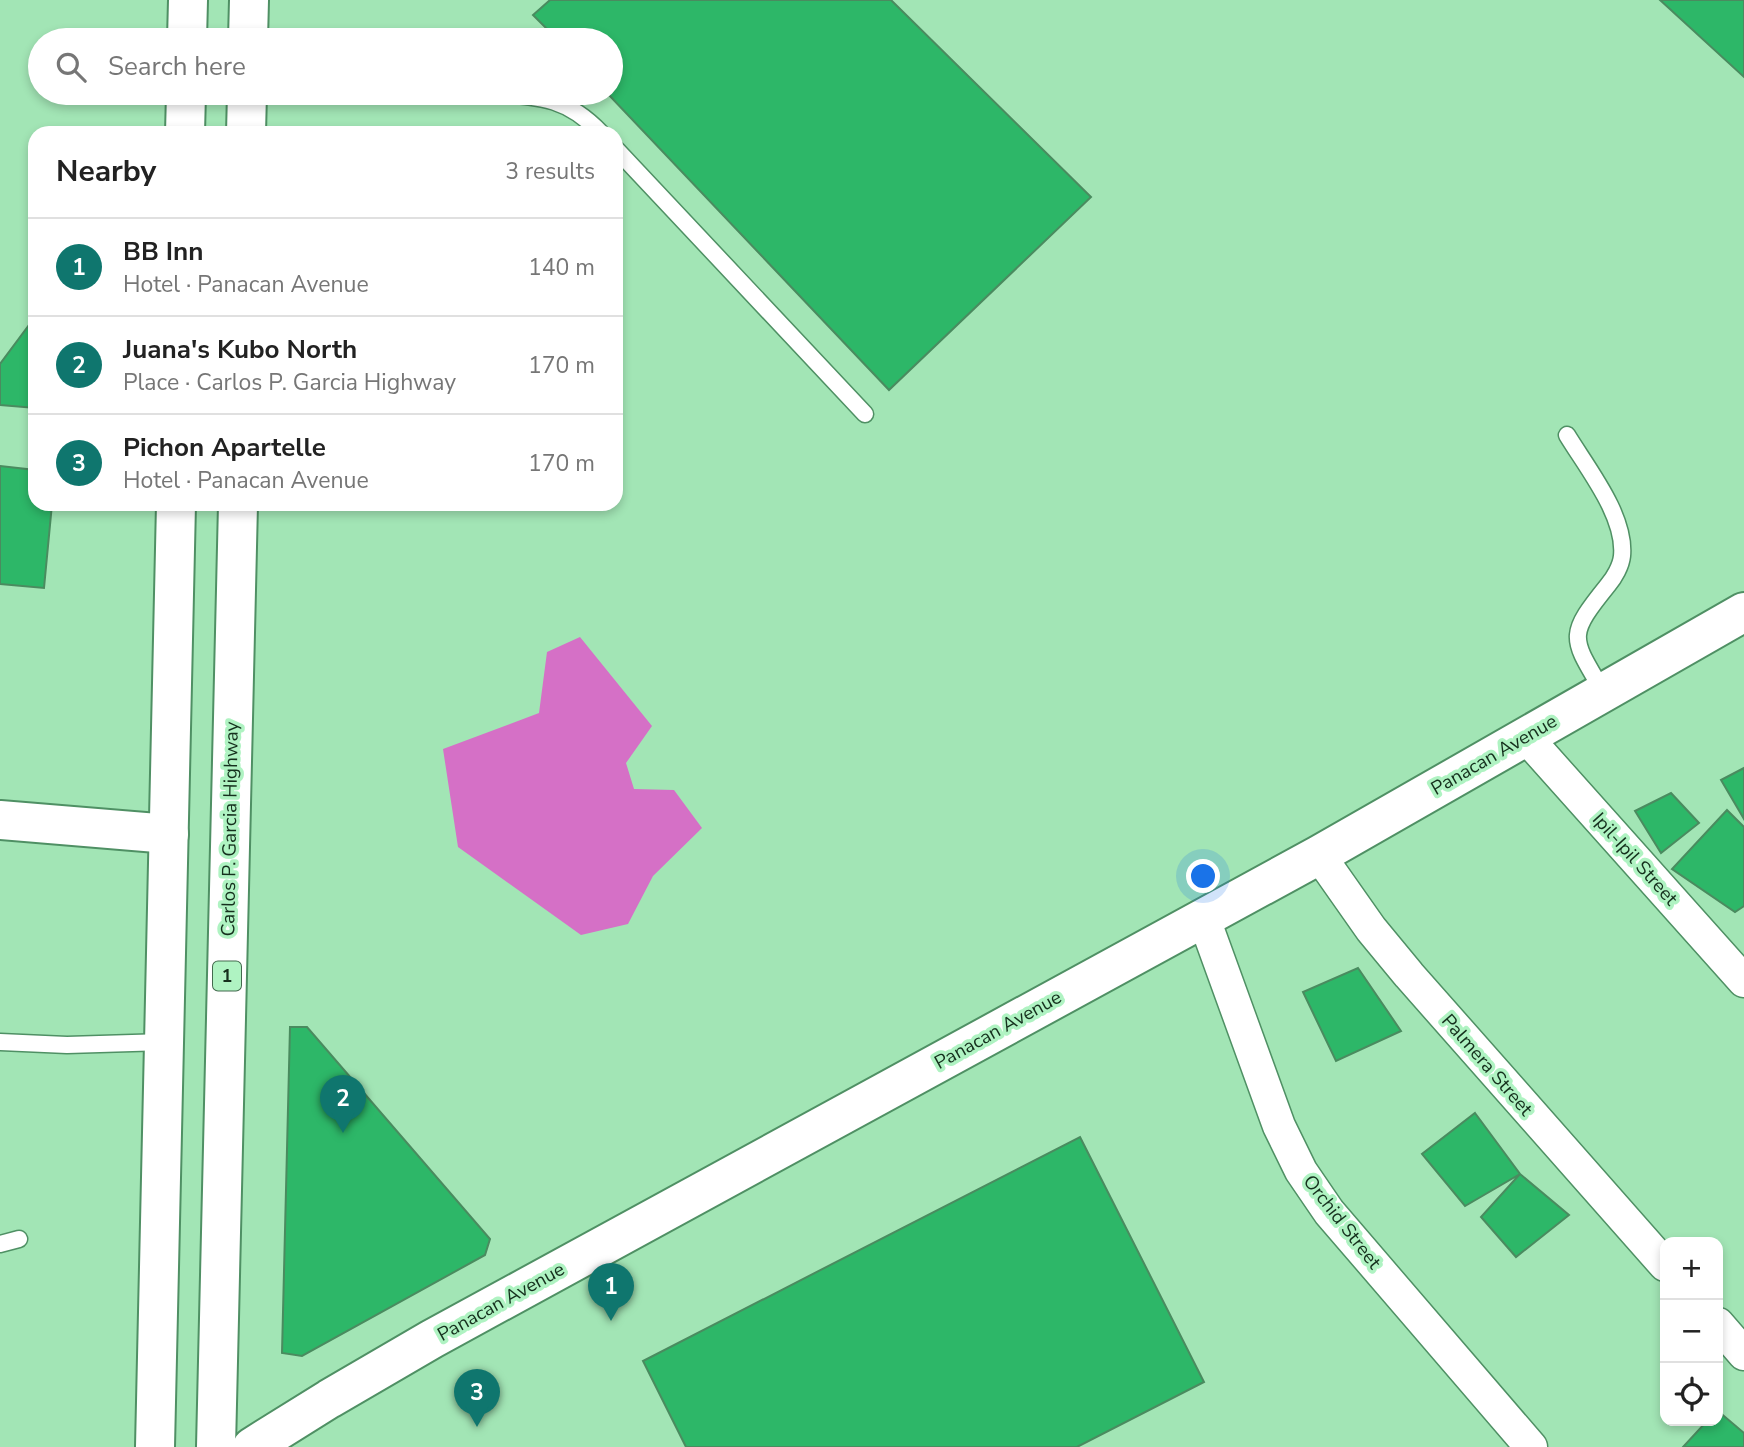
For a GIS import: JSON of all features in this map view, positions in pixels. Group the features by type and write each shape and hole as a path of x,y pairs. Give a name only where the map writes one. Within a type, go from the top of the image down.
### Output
{"main road":[{"path":"187,28 188,0"},
{"path":"248,28 249,0"},
{"path":"185,126 186,105"},
{"path":"246,126 247,105"},
{"path":"155,1447 176,512 237,514"},
{"name":"Carlos P. Garcia Highway","path":"216,1447 237,514"},
{"name":"Panacan Avenue","path":"252,1447 432,1339 1204,919 1744,612"},
{"path":"0,820 169,834"},
{"path":"162,1158 223,1158"}],"street":[{"name":"Ipil-Ipil Street","path":"1526,737 1744,981"},
{"name":"Palmera Street","path":"1319,855 1371,929 1409,975 1660,1259"},
{"name":"Orchid Street","path":"1204,919 1279,1126 1301,1171 1329,1212 1531,1447"},
{"path":"1723,1330 1744,1354"}],"lane":[{"path":"562,105 584,115 594,126"},
{"path":"623,156 865,414"},
{"path":"1567,435 1609,503 1619,530 1622,557 1613,579 1580,622 1576,639 1582,657 1604,692"},
{"path":"0,1042 66,1045 164,1042"},
{"path":"0,1244 19,1239"}],"shaded area":[{"path":"580,637 652,726 626,763 634,789 674,790 702,828 653,876 628,924 581,935 458,847 443,749 539,713 547,652"}],"building":[{"path":"550,0 891,0 1091,197 889,390 618,105 623,105 623,28 546,28 533,15"},
{"path":"1660,0 1744,0 1744,77"},
{"path":"28,326 28,407 0,405 0,364"},
{"path":"0,466 28,469 28,511 51,511 44,588 0,584"},
{"path":"1744,768 1744,819 1721,780"},
{"path":"1671,793 1699,823 1661,853 1635,811"},
{"path":"1727,810 1744,827 1744,906 1735,912 1672,869"},
{"path":"1358,968 1401,1031 1336,1061 1303,992"},
{"path":"290,1027 307,1027 490,1239 485,1255 302,1356 282,1353"},
{"path":"1475,1113 1520,1174 1465,1206 1422,1154"},
{"path":"1080,1137 1204,1382 1077,1447 686,1447 643,1361"},
{"path":"1520,1174 1569,1215 1516,1257 1481,1217"},
{"path":"1723,1415 1744,1433 1744,1447 1683,1447 1702,1426 1723,1426"}],"place":[{"name":"Juana's Kubo North","path":"343,1133"},
{"name":"BB Inn","path":"611,1321"},
{"name":"Pichon Apartelle","path":"477,1427"}]}
